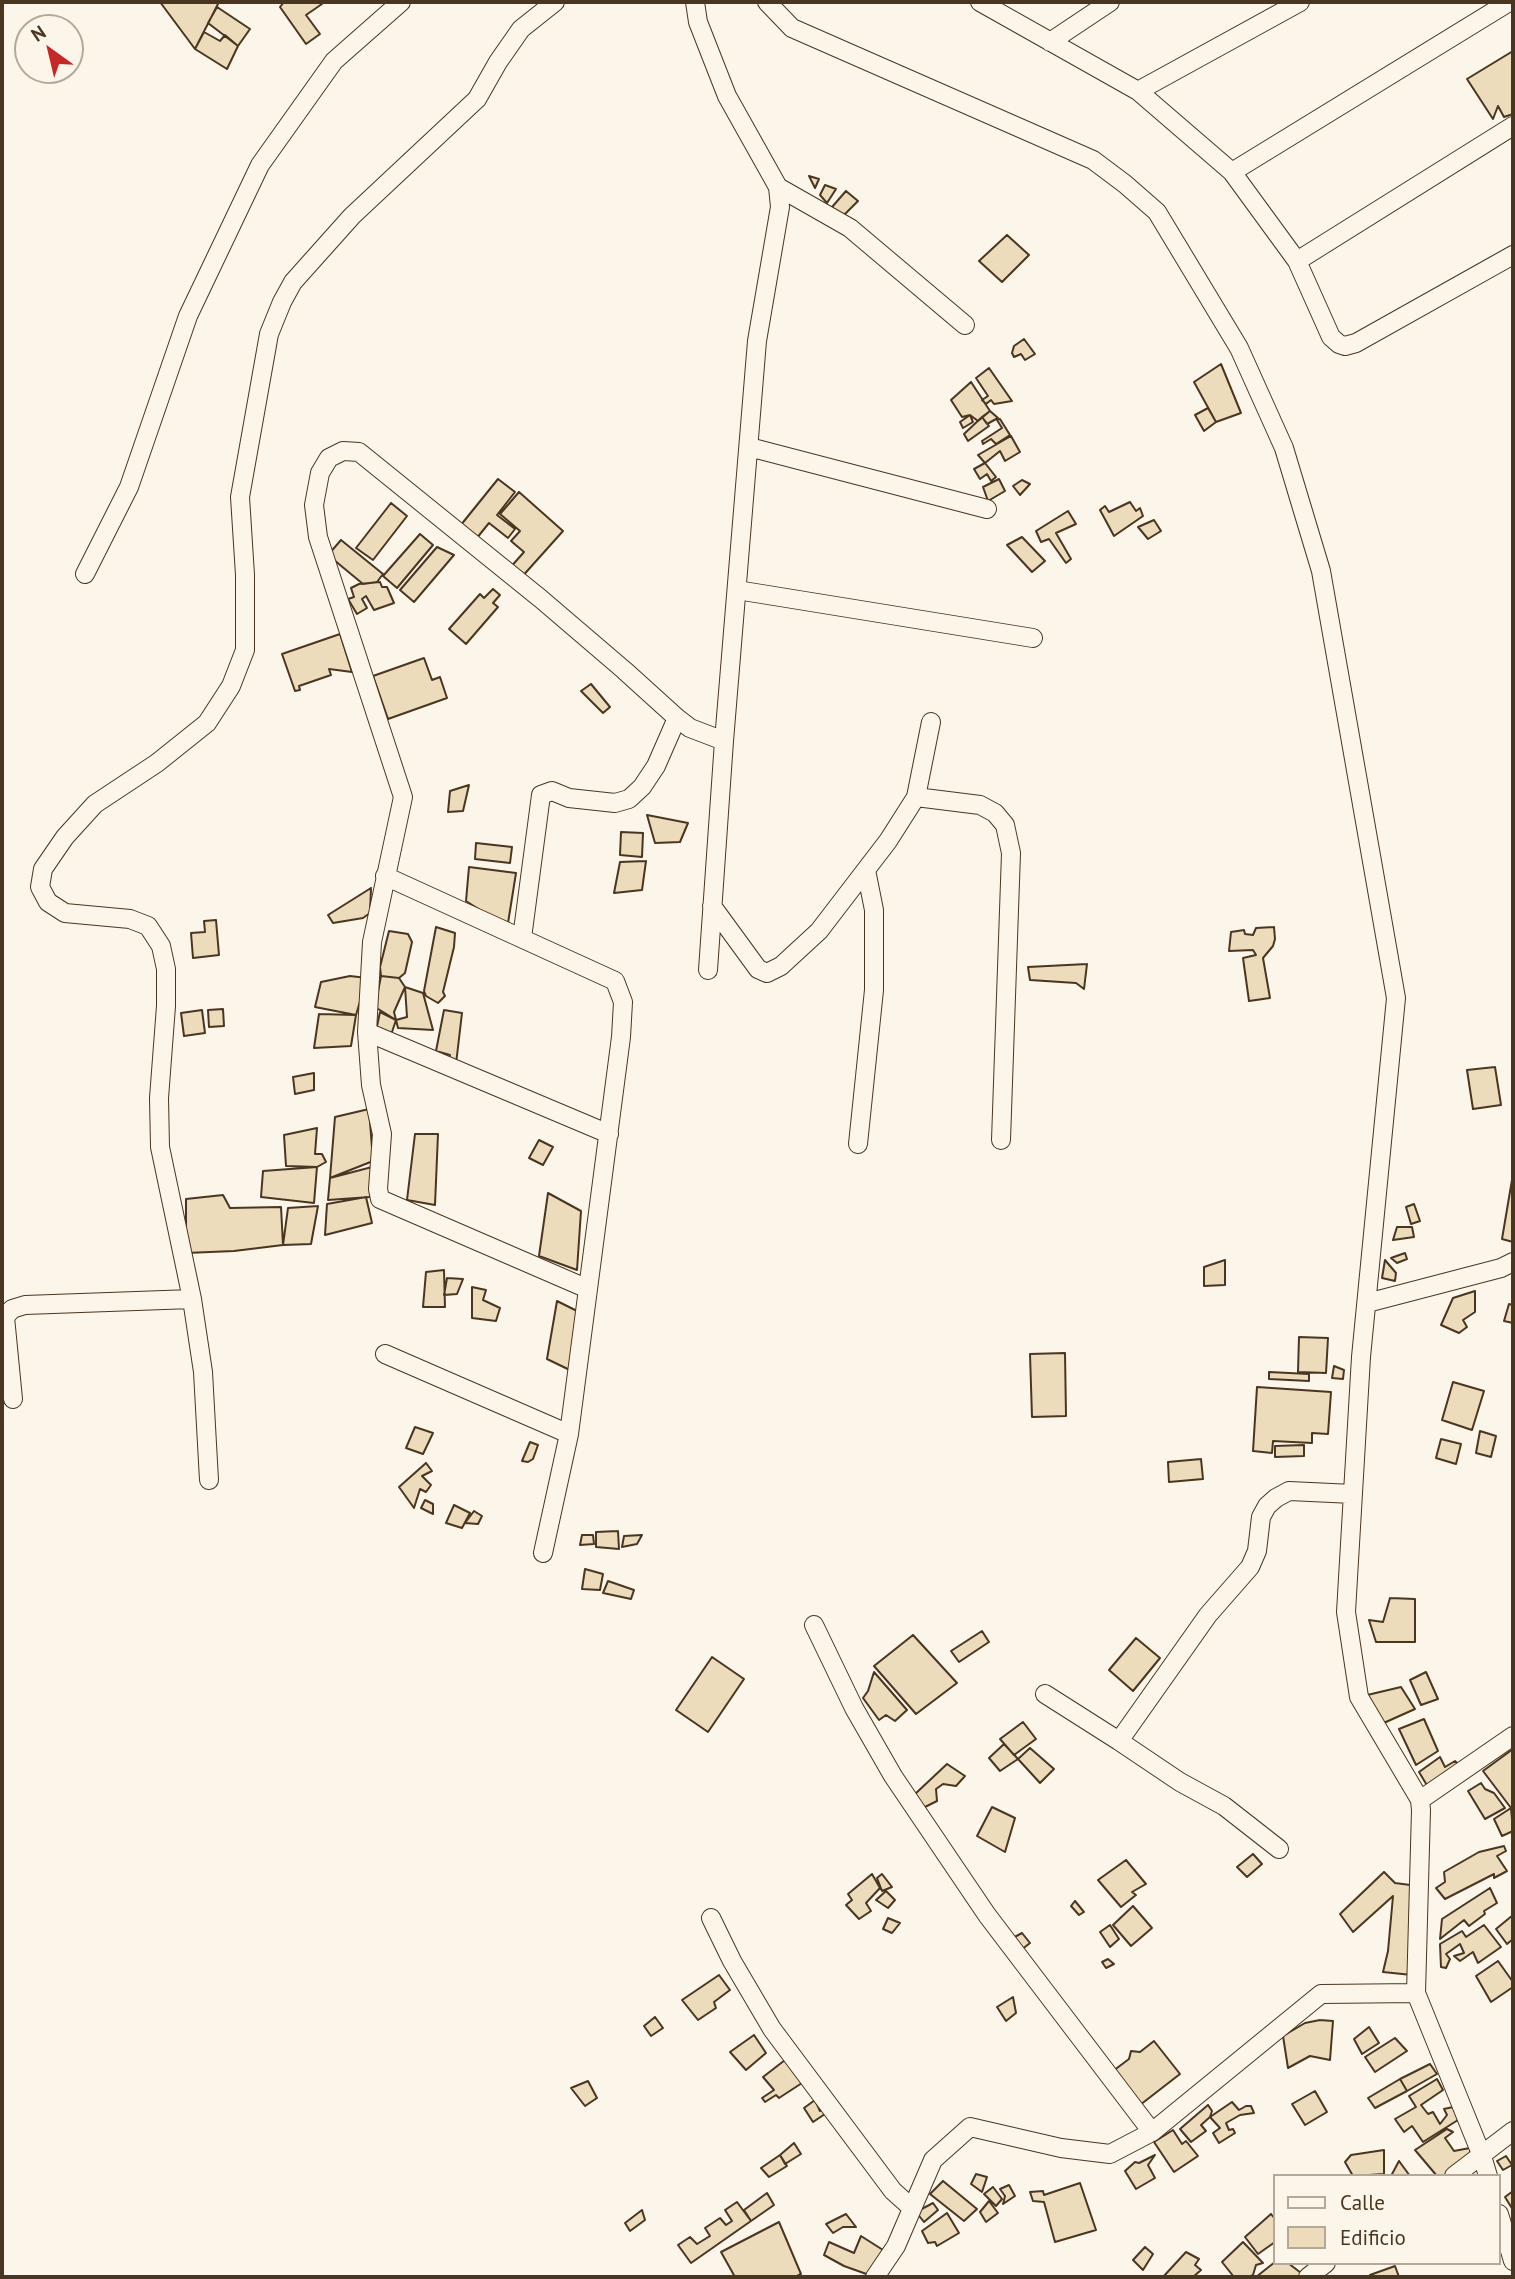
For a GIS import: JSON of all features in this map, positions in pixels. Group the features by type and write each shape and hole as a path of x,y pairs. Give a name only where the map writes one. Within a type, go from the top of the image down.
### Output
{"street":[{"path":"85,574 129,487 188,316 260,164 334,61 401,2"},
{"path":"209,1480 203,1372 192,1299 160,1147 159,1098 166,1006 166,969 161,946 148,926 130,919 65,913 48,902 40,887 43,869 65,837 95,804 157,763 207,723 231,687 245,650 245,575 240,497 269,334 293,282 352,216 477,99 521,29 555,2"},
{"path":"695,2 698,22 727,96 778,187 780,207 757,341 708,970"},
{"path":"767,2 792,29 1093,160 1157,212 1239,348 1284,448 1321,571 1396,998 1361,1357 1346,1612 1359,1697 1420,1800 1416,1993 1487,2174"},
{"path":"980,2 1138,91 1232,172 1297,261 1335,342 1345,346 1356,343 1513,255"},
{"path":"1050,41 1110,2"},
{"path":"1138,91 1300,2"},
{"path":"1232,172 1508,2"},
{"path":"1297,261 1513,126"},
{"path":"778,187 850,228 965,325"},
{"path":"749,447 987,509"},
{"path":"588,1289 380,1199 378,1189 382,1134 371,1085 367,1032 372,942 403,797 318,537 314,505 320,473 329,458 343,451 359,452 551,608 677,719 724,741"},
{"path":"737,590 1033,638"},
{"path":"522,938 541,794 552,791 569,799 615,803 629,799 642,787 656,766 677,719"},
{"path":"712,906 758,969 766,974 781,966 819,931 888,841 916,797 932,722"},
{"path":"916,797 980,805 995,813 1006,825 1011,853 1001,1140"},
{"path":"858,1144 874,990 874,910 866,870"},
{"path":"385,876 615,981 623,1002 609,1134 569,1434 543,1553"},
{"path":"367,1032 609,1134"},
{"path":"1367,1303 1501,1268 1513,1262"},
{"path":"13,1399 5,1317 12,1309 25,1305 192,1299"},
{"path":"385,1354 569,1434"},
{"path":"1119,1741 1208,1615 1250,1567 1257,1551 1261,1517 1267,1506 1276,1497 1289,1491 1353,1494"},
{"path":"814,1625 854,1707 900,1787 986,1915 1152,2132"},
{"path":"1045,1694 1180,1782 1224,1806 1279,1849"},
{"path":"1420,1800 1513,1735"},
{"path":"711,1918 732,1961 772,2029 893,2190 912,2208"},
{"path":"875,2277 896,2246 933,2160 970,2127 1061,2148 1110,2154 1152,2132 1321,1994 1416,1993"},
{"path":"1457,2174 1513,2132"},
{"path":"1501,2221 1513,2260"},
{"path":"1308,2277 1323,2265"}],"building":[{"path":"160,2 219,2 195,49"},
{"path":"284,2 321,2 322,4 306,15 320,34 306,44 280,7"},
{"path":"217,7 250,29 238,46 208,23"},
{"path":"204,32 220,41 225,35 238,46 227,69 195,49"},
{"path":"1513,51 1513,114 1504,117 1498,106 1493,119 1467,79"},
{"path":"809,176 819,179 815,188"},
{"path":"825,185 836,189 827,203 820,195"},
{"path":"846,191 858,201 842,217 832,207"},
{"path":"1007,235 1029,255 1002,282 979,261"},
{"path":"1024,339 1035,354 1025,360 1021,354 1014,357 1012,353 1014,346"},
{"path":"1221,364 1241,413 1216,422 1194,382"},
{"path":"989,368 1012,401 994,404 991,400 986,404 982,400 988,396 976,378"},
{"path":"971,382 990,411 978,421 970,415 962,417 951,400"},
{"path":"1208,408 1216,422 1204,431 1195,415"},
{"path":"990,411 998,418 987,424 982,417"},
{"path":"970,415 973,422 963,428 960,422"},
{"path":"982,417 989,426 968,441 964,434"},
{"path":"1000,419 1010,435 996,444 991,439 983,444 982,441 1002,428 997,420"},
{"path":"1011,436 1020,452 1005,461 1000,451 985,463 978,455"},
{"path":"985,463 996,477 991,481 987,474 980,479 974,469"},
{"path":"498,479 515,492 497,515 515,529 508,538 489,523 472,544 456,531"},
{"path":"999,479 1005,491 988,501 983,487"},
{"path":"1022,480 1030,484 1020,495 1013,486"},
{"path":"519,492 563,531 520,579 509,569 524,552 511,541 520,531 500,514"},
{"path":"1130,502 1136,511 1140,508 1143,516 1114,536 1100,510 1105,506 1109,512"},
{"path":"391,503 407,516 373,560 356,548"},
{"path":"1068,511 1076,524 1056,533 1071,559 1066,563 1049,539 1041,542 1036,531"},
{"path":"1154,520 1161,531 1148,539 1138,527"},
{"path":"420,534 433,545 397,588 383,576"},
{"path":"1022,537 1045,561 1032,572 1007,545"},
{"path":"341,540 383,574 377,582 363,584 328,555"},
{"path":"437,547 454,555 414,602 400,590"},
{"path":"380,582 382,587 387,587 394,603 374,610 366,596 362,599 367,608 357,614 348,599 354,597 351,588 359,584"},
{"path":"493,589 500,595 493,603 498,607 466,644 449,629 480,594 484,598"},
{"path":"340,634 352,672 329,669 331,675 299,686 300,690 295,691 282,654"},
{"path":"424,658 432,680 440,677 447,698 388,719 373,676"},
{"path":"591,684 610,707 603,713 581,691"},
{"path":"469,785 463,811 448,812 450,791"},
{"path":"647,815 688,823 680,842 655,843"},
{"path":"621,832 643,833 642,857 620,855"},
{"path":"476,843 512,847 510,863 475,859"},
{"path":"646,861 642,890 614,893 620,862"},
{"path":"469,867 516,873 508,923 497,921 466,901"},
{"path":"371,888 370,913 363,918 333,923 328,915"},
{"path":"216,920 219,955 193,958 191,933 205,932 204,921"},
{"path":"436,927 455,933 443,992 445,996 438,1003 426,996 424,991"},
{"path":"1274,927 1273,946 1263,958 1270,998 1249,1001 1243,958 1256,955 1253,950 1229,951 1231,932 1244,930 1245,934 1253,935 1256,928"},
{"path":"389,931 408,934 412,942 405,973 399,978 381,976 380,967"},
{"path":"1087,964 1084,989 1076,983 1030,980 1028,967"},
{"path":"350,976 367,978 356,1015 315,1007 321,982"},
{"path":"381,976 399,978 405,987 394,1012 396,1020 375,1007"},
{"path":"405,987 423,993 433,1030 398,1028 396,1020 407,1017"},
{"path":"223,1009 224,1026 209,1027 208,1010"},
{"path":"202,1010 205,1033 184,1036 181,1013"},
{"path":"444,1010 462,1013 456,1064 447,1063 450,1055 436,1051"},
{"path":"380,1012 396,1020 390,1038 376,1031"},
{"path":"319,1014 356,1015 351,1046 314,1048"},
{"path":"1495,1067 1501,1105 1473,1109 1467,1070"},
{"path":"314,1073 314,1090 295,1094 293,1077"},
{"path":"369,1109 373,1161 330,1178 335,1117"},
{"path":"317,1128 315,1154 322,1154 326,1162 317,1167 286,1166 284,1135"},
{"path":"415,1134 438,1134 435,1205 407,1200"},
{"path":"539,1140 553,1147 543,1165 529,1158"},
{"path":"317,1167 314,1203 261,1197 263,1171"},
{"path":"372,1167 370,1197 328,1200 330,1178"},
{"path":"1513,1174 1513,1242 1502,1239"},
{"path":"548,1193 581,1211 577,1270 539,1256"},
{"path":"223,1195 230,1208 281,1207 283,1245 186,1253 186,1199"},
{"path":"366,1197 372,1223 325,1235 327,1204"},
{"path":"1414,1204 1420,1221 1411,1224 1406,1207"},
{"path":"318,1206 311,1244 283,1245 288,1208"},
{"path":"1397,1227 1412,1227 1414,1237 1393,1240"},
{"path":"1405,1253 1407,1259 1397,1263 1391,1258"},
{"path":"1225,1260 1225,1285 1204,1286 1204,1267"},
{"path":"1385,1260 1396,1273 1395,1281 1382,1278"},
{"path":"444,1270 445,1307 423,1307 426,1272"},
{"path":"447,1278 463,1279 457,1294 444,1295"},
{"path":"472,1287 486,1290 483,1300 500,1308 496,1321 472,1318"},
{"path":"1475,1291 1475,1312 1463,1320 1467,1327 1459,1333 1441,1325 1453,1298"},
{"path":"557,1301 581,1313 576,1373 547,1359"},
{"path":"1509,1304 1513,1305 1513,1323 1504,1321"},
{"path":"1299,1337 1328,1338 1326,1373 1298,1372"},
{"path":"1065,1353 1066,1416 1032,1417 1030,1354"},
{"path":"1334,1366 1344,1370 1343,1379 1332,1378"},
{"path":"1269,1372 1309,1374 1309,1381 1269,1379"},
{"path":"1453,1382 1484,1391 1472,1430 1442,1420"},
{"path":"1257,1387 1331,1392 1328,1434 1312,1433 1312,1443 1273,1441 1272,1453 1253,1451"},
{"path":"415,1427 433,1433 423,1454 406,1448"},
{"path":"1480,1431 1496,1436 1491,1457 1476,1453"},
{"path":"1441,1439 1461,1444 1456,1464 1436,1458"},
{"path":"530,1442 538,1445 533,1459 522,1461"},
{"path":"1304,1445 1304,1456 1275,1457 1275,1446"},
{"path":"1201,1459 1203,1479 1169,1482 1168,1462"},
{"path":"426,1463 432,1471 422,1476 431,1485 426,1492 420,1489 414,1508 399,1487"},
{"path":"425,1500 433,1504 433,1514 421,1508"},
{"path":"454,1505 470,1513 462,1528 446,1523"},
{"path":"474,1511 482,1516 478,1524 465,1523"},
{"path":"618,1531 619,1549 596,1547 596,1532"},
{"path":"582,1535 593,1535 594,1544 580,1545"},
{"path":"642,1535 637,1544 622,1547 624,1536"},
{"path":"585,1569 603,1574 600,1590 582,1589"},
{"path":"608,1581 634,1590 631,1599 603,1593"},
{"path":"1390,1598 1415,1599 1415,1642 1376,1642 1369,1620 1383,1622"},
{"path":"982,1631 989,1642 959,1662 951,1651"},
{"path":"913,1635 957,1683 916,1714 874,1666"},
{"path":"1136,1638 1160,1658 1133,1691 1109,1670"},
{"path":"712,1657 744,1679 708,1732 676,1710"},
{"path":"874,1672 907,1710 895,1721 886,1715 879,1720 863,1698"},
{"path":"1426,1672 1438,1699 1421,1705 1410,1680"},
{"path":"1401,1687 1415,1709 1377,1726 1363,1696"},
{"path":"1424,1719 1438,1751 1416,1765 1399,1729"},
{"path":"1023,1722 1036,1739 1014,1755 1000,1739"},
{"path":"1004,1744 1018,1759 1000,1771 989,1758"},
{"path":"1030,1748 1054,1769 1040,1783 1018,1759"},
{"path":"1513,1749 1513,1807 1511,1808 1483,1771"},
{"path":"1440,1757 1445,1767 1455,1761 1459,1765 1428,1787 1419,1772"},
{"path":"947,1764 965,1776 956,1786 943,1784 936,1789 937,1801 921,1809 914,1795"},
{"path":"1481,1783 1485,1789 1494,1793 1505,1808 1485,1819 1468,1791"},
{"path":"992,1807 1015,1818 1005,1852 977,1836"},
{"path":"1511,1808 1513,1831 1502,1836 1494,1819"},
{"path":"1504,1846 1506,1851 1497,1856 1507,1871 1494,1878 1494,1874 1445,1899 1436,1888 1445,1882 1444,1872 1479,1852"},
{"path":"1253,1854 1262,1864 1247,1877 1237,1867"},
{"path":"1126,1860 1146,1884 1132,1892 1136,1895 1121,1907 1098,1880"},
{"path":"1384,1872 1395,1883 1418,1886 1412,1975 1383,1972 1388,1951 1393,1896 1353,1932 1340,1914"},
{"path":"872,1874 880,1888 866,1903 871,1911 859,1919 846,1905 852,1900 848,1894"},
{"path":"882,1874 892,1887 882,1891 877,1878"},
{"path":"1490,1888 1497,1903 1469,1926 1464,1920 1440,1939 1442,1919"},
{"path":"886,1891 895,1900 888,1908 876,1900"},
{"path":"1075,1901 1084,1912 1079,1915 1071,1906"},
{"path":"1133,1906 1152,1928 1131,1946 1113,1925"},
{"path":"1513,1915 1513,1939 1507,1944 1496,1929"},
{"path":"888,1918 900,1923 892,1933 883,1929"},
{"path":"1110,1925 1119,1939 1110,1947 1100,1932"},
{"path":"1484,1925 1501,1947 1478,1963 1473,1952 1460,1961 1454,1956 1464,1953 1460,1944 1446,1954 1450,1959 1446,1968 1441,1967 1440,1944 1462,1931 1466,1937"},
{"path":"1022,1933 1030,1943 1020,1951 1011,1939"},
{"path":"1108,1959 1114,1964 1106,1968 1102,1962"},
{"path":"1498,1961 1513,1982 1513,1987 1491,2002 1476,1976"},
{"path":"719,1975 730,1990 714,2002 716,2008 698,2020 682,2000"},
{"path":"1013,1997 1016,2013 1006,2021 997,2007"},
{"path":"655,2017 663,2028 651,2036 644,2026"},
{"path":"1333,2021 1330,2060 1310,2056 1288,2068 1283,2036 1305,2023"},
{"path":"1369,2027 1379,2043 1362,2054 1354,2039"},
{"path":"754,2035 766,2053 746,2070 730,2052"},
{"path":"1395,2038 1407,2051 1375,2072 1365,2057"},
{"path":"1154,2041 1180,2074 1140,2105 1113,2071 1129,2059 1131,2051 1140,2052"},
{"path":"785,2060 802,2083 779,2098 776,2095 765,2102 762,2098 774,2090 763,2077"},
{"path":"1430,2064 1437,2074 1407,2091 1400,2079"},
{"path":"1400,2079 1407,2091 1375,2108 1368,2098"},
{"path":"1437,2079 1443,2090 1421,2105 1428,2114 1433,2112 1440,2124 1447,2115 1444,2109 1453,2107 1458,2120 1423,2142 1412,2126 1404,2132 1395,2119 1416,2107 1409,2096"},
{"path":"588,2081 597,2098 585,2106 571,2088"},
{"path":"1315,2091 1327,2112 1305,2125 1292,2104"},
{"path":"815,2100 820,2111 824,2108 828,2112 813,2122 804,2108"},
{"path":"1232,2102 1239,2110 1251,2106 1254,2113 1240,2115 1226,2123 1229,2130 1233,2129 1235,2133 1219,2143 1213,2133 1220,2128 1210,2117"},
{"path":"1208,2105 1212,2111 1210,2117 1201,2125 1206,2131 1191,2142 1180,2129"},
{"path":"1447,2129 1453,2132 1445,2138 1454,2151 1470,2148 1470,2157 1449,2174 1435,2174 1415,2150"},
{"path":"1173,2130 1182,2144 1186,2141 1198,2156 1174,2172 1154,2142"},
{"path":"794,2143 801,2154 785,2164 780,2155"},
{"path":"1384,2150 1384,2174 1352,2174 1345,2162 1351,2155"},
{"path":"780,2155 787,2166 769,2177 761,2168"},
{"path":"1155,2155 1148,2165 1155,2178 1136,2189 1125,2171 1135,2162 1139,2163"},
{"path":"1506,2156 1512,2165 1503,2170 1497,2161"},
{"path":"1399,2161 1409,2174 1392,2174"},
{"path":"976,2174 987,2177 982,2192 971,2184"},
{"path":"943,2181 977,2209 964,2221 930,2194"},
{"path":"1080,2183 1096,2230 1055,2242 1044,2202 1033,2201 1030,2192 1043,2191 1044,2195"},
{"path":"1009,2185 1015,2196 1003,2204 1005,2196 1000,2189"},
{"path":"993,2187 1002,2199 996,2206 984,2194"},
{"path":"1513,2191 1513,2210 1505,2197"},
{"path":"767,2193 774,2205 751,2221 744,2210"},
{"path":"989,2201 998,2213 986,2222 980,2212"},
{"path":"737,2202 751,2221 691,2263 678,2245 690,2237 697,2244 710,2236 705,2228 720,2218 726,2225 732,2221 725,2210"},
{"path":"933,2203 938,2210 924,2222 916,2212"},
{"path":"642,2210 645,2220 630,2231 625,2223"},
{"path":"947,2213 959,2233 937,2246 935,2242 928,2243 922,2231"},
{"path":"846,2214 856,2227 843,2227 833,2233 826,2224"},
{"path":"1271,2214 1274,2218 1274,2243 1258,2254 1245,2237"},
{"path":"779,2222 801,2274 795,2277 735,2277 721,2252"},
{"path":"861,2236 883,2250 872,2276 824,2255 829,2242 854,2253"},
{"path":"1243,2242 1263,2263 1256,2265 1253,2275 1249,2277 1234,2277 1222,2262"},
{"path":"1145,2247 1153,2254 1143,2270 1133,2260"},
{"path":"1186,2252 1199,2259 1195,2265 1201,2270 1193,2277 1163,2277"},
{"path":"1274,2263 1274,2265 1291,2265 1305,2276 1256,2277"},
{"path":"1395,2266 1399,2277 1370,2275"}]}
